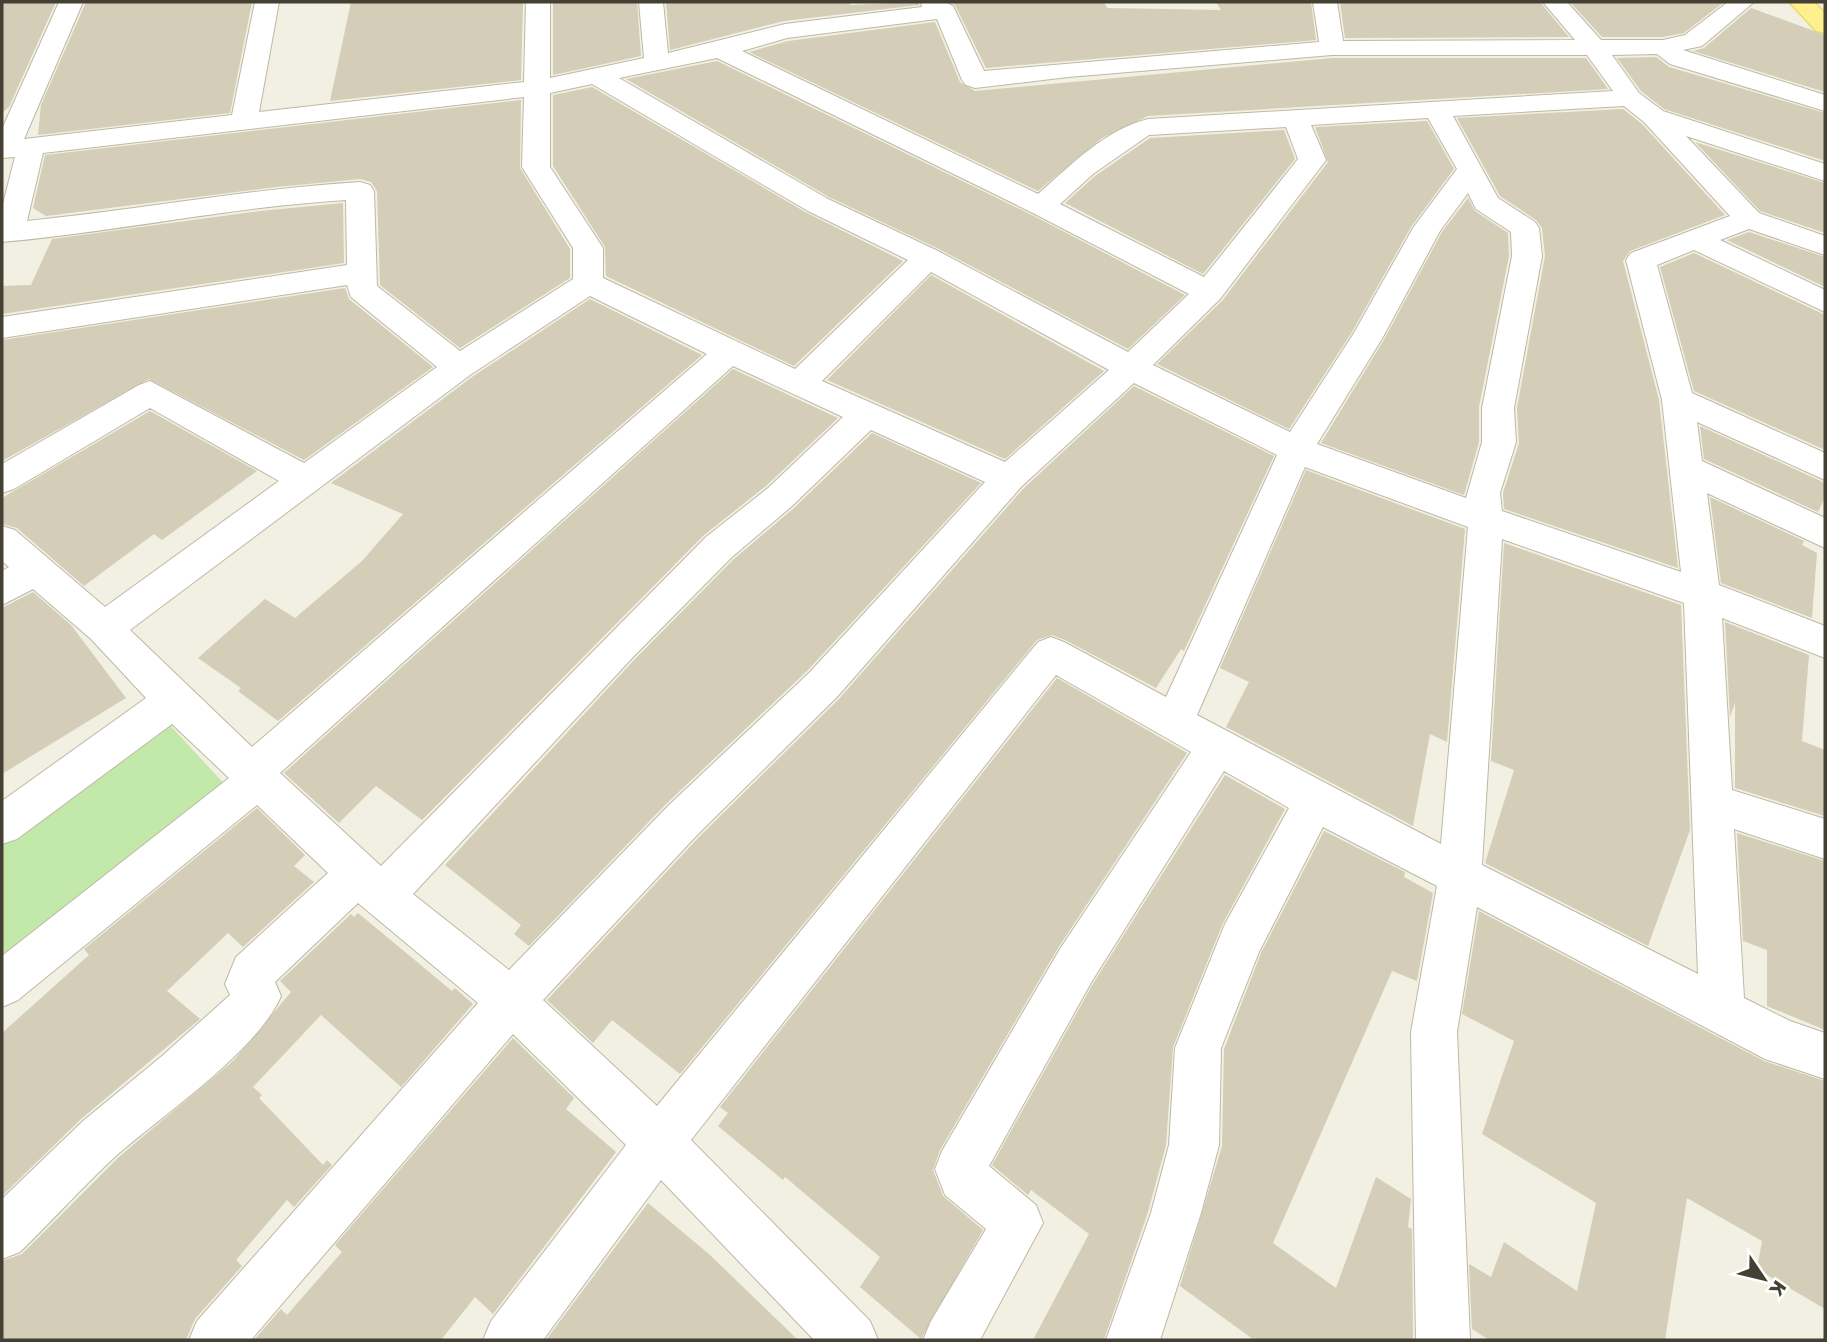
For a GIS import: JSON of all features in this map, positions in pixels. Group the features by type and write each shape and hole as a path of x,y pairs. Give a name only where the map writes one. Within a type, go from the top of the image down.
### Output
{"main road":[{"path":"1801,2 1825,26"}],"street":[{"path":"71,2 13,148 6,232 137,219 294,195 360,191 362,290 458,367"},
{"path":"244,122 267,2"},
{"path":"538,2 536,167 588,248 588,284"},
{"path":"651,2 657,62"},
{"path":"1325,2 1332,48"},
{"path":"1555,2 1641,107 1749,219 1825,246"},
{"path":"13,148 537,88 593,74 720,50 783,22 939,6 975,80 1068,69 1332,48 1663,47 1693,41 1742,2"},
{"path":"1663,47 1679,59 1825,103"},
{"path":"720,50 1041,206 1209,292"},
{"path":"593,74 818,205 928,258 1131,368 1296,450 1702,594 1825,642"},
{"path":"1041,206 1083,168 1140,129 1436,109 1641,107 1825,173"},
{"path":"1436,109 1471,170 1486,203 1525,228 1527,243 1498,408 1499,442 1483,493 1486,519 1460,878 1434,1032 1443,1340"},
{"path":"216,1340 510,1001 683,820 823,685 1009,478 1131,368 1209,292 1312,160 1296,119"},
{"path":"1174,722 1296,450 1367,337 1427,228 1471,170"},
{"path":"1722,1012 1702,594 1678,400 1641,260 1749,219"},
{"path":"1694,239 1825,302"},
{"path":"801,382 928,258"},
{"path":"2,328 361,273"},
{"path":"588,284 729,352 801,382 1009,478"},
{"path":"104,628 458,367 588,284"},
{"path":"2,985 256,776 729,352"},
{"path":"2,480 150,393 306,480"},
{"path":"1678,400 1825,467"},
{"path":"2,1234 100,1138 179,1073 252,1006 258,996 248,984 252,973 370,885 710,556 780,497 867,414"},
{"path":"1686,468 1825,534"},
{"path":"2,540 18,580 104,628 174,700 370,885 510,1001 659,1142 834,1334"},
{"path":"510,1340 659,1142 1051,653 1315,801 1460,878 1782,1042 1825,1056"},
{"path":"2,825 174,700"},
{"path":"950,1340 1018,1223 963,1177 960,1169 1076,965 1218,745"},
{"path":"1133,1340 1176,1213 1194,1145 1199,1048 1241,940 1315,801"},
{"path":"1710,802 1825,839"}],"green space":[{"path":"167,722 229,789 2,968 2,845"}],"building":[{"path":"2,2 56,2 9,107 2,113"},
{"path":"86,2 252,2 230,113 38,135 41,105"},
{"path":"351,2 523,2 521,80 330,101"},
{"path":"553,2 637,2 641,56 553,75"},
{"path":"666,2 850,2 850,5 919,2 919,5 784,21 670,50"},
{"path":"950,2 1104,2 1107,8 1221,10 1216,2 1311,2 1316,40 986,68 955,5"},
{"path":"1340,2 1540,2 1569,37 1345,38"},
{"path":"1570,2 1724,2 1684,33 1663,37 1602,37"},
{"path":"1751,8 1825,35 1825,92 1693,51 1704,48"},
{"path":"935,22 960,82 975,91 1332,58 1586,58 1608,89 1148,116 1102,138 1038,191 749,52 788,41"},
{"path":"1656,57 1669,67 1825,113 1825,161 1664,109 1641,91 1617,58"},
{"path":"717,61 1030,214 1185,295 1128,349 939,249 829,197 626,79"},
{"path":"592,87 807,213 903,261 794,366 606,276 605,247 553,166 553,95"},
{"path":"521,100 520,168 570,249 570,278 460,348 380,285 377,191 371,182 360,179 276,187 46,216 33,208 45,155"},
{"path":"1623,109 1642,124 1725,215 1630,251 1623,261 1659,400 1678,568 1504,509 1503,493 1519,443 1517,408 1545,256 1542,228 1536,220 1500,196 1457,118"},
{"path":"1427,121 1454,169 1411,227 1352,332 1289,429 1157,364 1222,301 1328,162 1315,127"},
{"path":"1284,130 1295,159 1203,274 1065,203 1095,176 1150,138"},
{"path":"1695,142 1825,183 1825,233 1760,211"},
{"path":"1468,198 1475,211 1508,233 1509,256 1479,407 1479,442 1464,495 1321,443 1385,338 1442,232"},
{"path":"343,203 344,263 2,314 2,286 31,285 52,239 260,211"},
{"path":"1749,232 1825,257 1825,287 1727,240"},
{"path":"1694,253 1825,315 1825,450 1694,391 1660,267"},
{"path":"931,275 1104,371 1005,459 827,380"},
{"path":"345,288 349,299 433,367 304,460 149,379 2,461 2,340"},
{"path":"590,299 702,355 278,721 238,691 241,688 198,658 265,599 295,618 362,561 403,514 331,483 472,377"},
{"path":"733,369 838,418 766,486 704,535 422,820 376,786 339,823 284,773"},
{"path":"1134,386 1274,456 1184,651 1181,649 1156,688 1065,640 1052,635 1037,640 680,1074 612,1020 593,1043 547,1000 700,836 839,699 1023,489"},
{"path":"150,411 257,471 162,540 154,534 84,586 17,528 2,524 2,498"},
{"path":"1700,426 1825,483 1825,497 1818,512 1704,459"},
{"path":"872,433 981,483 807,671 666,804 529,946 514,934 521,925 445,865 635,659 734,559 794,508"},
{"path":"1306,470 1465,529 1447,742 1430,734 1413,826 1226,727 1249,682 1220,668"},
{"path":"1710,497 1804,541 1802,545 1817,553 1812,618 1721,583"},
{"path":"1504,543 1681,605 1690,830 1648,946 1485,863 1514,770 1491,761"},
{"path":"33,592 71,625 126,698 2,774 2,608"},
{"path":"1725,622 1809,655 1802,741 1825,750 1825,816 1735,788 1735,703 1730,717"},
{"path":"1057,678 1187,753 1058,948 940,1150 933,1170 943,1196 983,1230 921,1339 860,1287 880,1257 785,1177 783,1180 718,1126 728,1113 720,1107"},
{"path":"1225,775 1285,809 1223,923 1173,1047 1166,1145 1148,1212 1104,1340 1033,1340 1089,1234 1031,1190 1028,1195 992,1165 1094,982"},
{"path":"257,808 305,855 294,866 314,882 243,947 228,933 167,991 200,1019 81,1119 2,1196 2,1033 89,955 84,949"},
{"path":"1324,831 1405,872 1404,877 1433,893 1417,981 1392,971 1273,1243 1336,1288 1376,1177 1411,1199 1408,1227 1412,1229 1413,1340 1254,1340 1180,1286 1222,1146 1224,1049 1261,953"},
{"path":"1737,833 1825,861 1825,1030 1767,1006 1767,950 1743,941"},
{"path":"1479,911 1764,1061 1825,1081 1825,1309 1757,1269 1762,1241 1687,1198 1665,1340 1489,1340 1472,1329 1469,1264 1491,1277 1504,1242 1577,1291 1596,1203 1482,1134 1514,1041 1462,1014"},
{"path":"358,913 452,991 455,988 473,1004 401,1087 321,1015 253,1087 262,1095 259,1098 323,1165 327,1160 332,1165 294,1207 287,1200 236,1260 242,1266 195,1319 186,1340 2,1340 2,1261 22,1254 120,1156 233,1061 291,992 280,981 351,914 354,917"},
{"path":"513,1038 574,1098 566,1109 616,1152 493,1314 475,1297 441,1340 254,1340 281,1309 287,1315 342,1252 335,1245"},
{"path":"648,1203 710,1255 798,1340 546,1340"}]}
